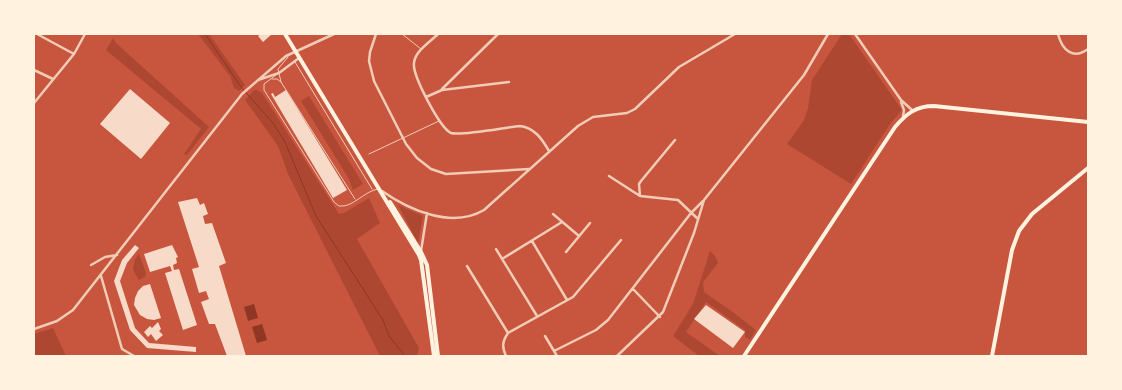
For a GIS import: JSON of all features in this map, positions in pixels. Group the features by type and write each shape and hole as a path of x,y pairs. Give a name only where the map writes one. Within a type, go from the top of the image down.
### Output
{"main road":[{"path":"285,34 412,242 421,260 434,356"},
{"path":"744,356 894,127 912,110 934,106 1088,122"},
{"path":"992,356 1012,250 1019,231 1032,214 1088,168"},
{"path":"379,189 394,208 427,265 438,356"}],"street":[{"path":"37,34 74,54"},
{"path":"34,103 74,54 85,34"},
{"path":"34,329 47,325 73,310 242,94 270,68 291,53 334,34"},
{"path":"376,34 370,52 370,71 378,91 402,137 417,158 431,168 446,174 529,169"},
{"path":"438,34 416,57 414,70 426,97 446,130 456,134 526,126 536,133 549,151"},
{"path":"442,90 498,34"},
{"path":"379,189 390,197 442,218 454,219 475,215 484,210 578,126 593,117 627,113 636,109 679,68 736,34"},
{"path":"554,351 602,326 691,213 704,200 804,75 828,34"},
{"path":"855,34 901,100 912,110"},
{"path":"1058,34 1066,51 1072,54 1078,54 1088,49"},
{"path":"257,81 278,73 300,58"},
{"path":"34,70 53,79"},
{"path":"426,97 442,90 509,82"},
{"path":"901,100 904,110 903,117"},
{"path":"640,196 639,184 674,140"},
{"path":"609,176 640,196 675,198 698,219"},
{"path":"617,356 660,317 663,312 704,200"},
{"path":"148,205 153,207"},
{"path":"421,260 427,213"},
{"path":"553,214 579,236"},
{"path":"502,259 562,222"},
{"path":"566,252 590,223"},
{"path":"506,356 502,349 508,333 574,296 621,240"},
{"path":"532,241 567,300"},
{"path":"496,249 537,316"},
{"path":"91,265 109,255 117,255"},
{"path":"467,266 508,333"},
{"path":"101,276 122,348 134,356"},
{"path":"633,289 660,317"},
{"path":"545,336 557,356"}],"lane":[{"path":"402,34 422,49"},
{"path":"291,53 279,66 278,73 281,82 355,200"},
{"path":"295,61 372,190"},
{"path":"278,73 266,81 264,90 334,202 346,206 372,190 379,189"},
{"path":"266,81 274,78 281,82"},
{"path":"369,154 402,137 440,121"}],"shaded area":[{"path":"198,34 209,34 245,85 239,91 234,88 230,76"},
{"path":"842,34 849,34 902,110 890,124 851,184 787,144 804,120 808,108 812,80"},
{"path":"113,38 116,43 209,127 187,155 184,154 201,129 106,50"},
{"path":"254,90 262,93 339,214 369,198 380,223 357,239 419,348 417,356 380,356 288,174 278,146 245,100"},
{"path":"309,96 363,184 353,190 349,179 301,101"},
{"path":"398,205 423,216 418,243"},
{"path":"710,251 718,263 703,282 704,292 756,330 750,340 745,337 745,330 706,302 686,332 720,356 699,356 673,336 693,304"},
{"path":"139,254 146,273 145,277 139,280 133,270 135,259"},
{"path":"254,304 258,318 248,321 244,307"},
{"path":"262,324 267,340 257,343 252,327"},
{"path":"53,328 66,356 34,356 34,334"}],"building":[{"path":"261,34 272,34 263,42 258,36"},
{"path":"130,89 170,123 141,159 100,124"},
{"path":"286,90 347,190 333,198 271,94 273,93 275,97"},
{"path":"197,198 200,205 204,203 208,214 203,216 205,224 212,223 226,263 219,266 246,356 227,356 215,324 209,324 201,302 209,299 206,291 199,293 192,269 199,267 178,202"},
{"path":"135,245 139,248 127,263 120,281 135,328 149,343 196,347 196,352 147,348 130,330 114,281 122,260"},
{"path":"172,245 178,257 176,258 177,263 173,265 174,270 179,269 197,325 183,330 165,273 172,271 170,266 150,272 144,254"},
{"path":"150,284 161,318 154,320 140,315 134,305 138,291 143,286"},
{"path":"706,305 745,332 733,348 694,319"},
{"path":"158,322 161,329 159,331 163,335 156,341 151,334 148,337 144,332"}],"waterway":[{"path":"205,34 241,87 273,123 285,142 316,216 383,320 389,336 405,356"}]}
